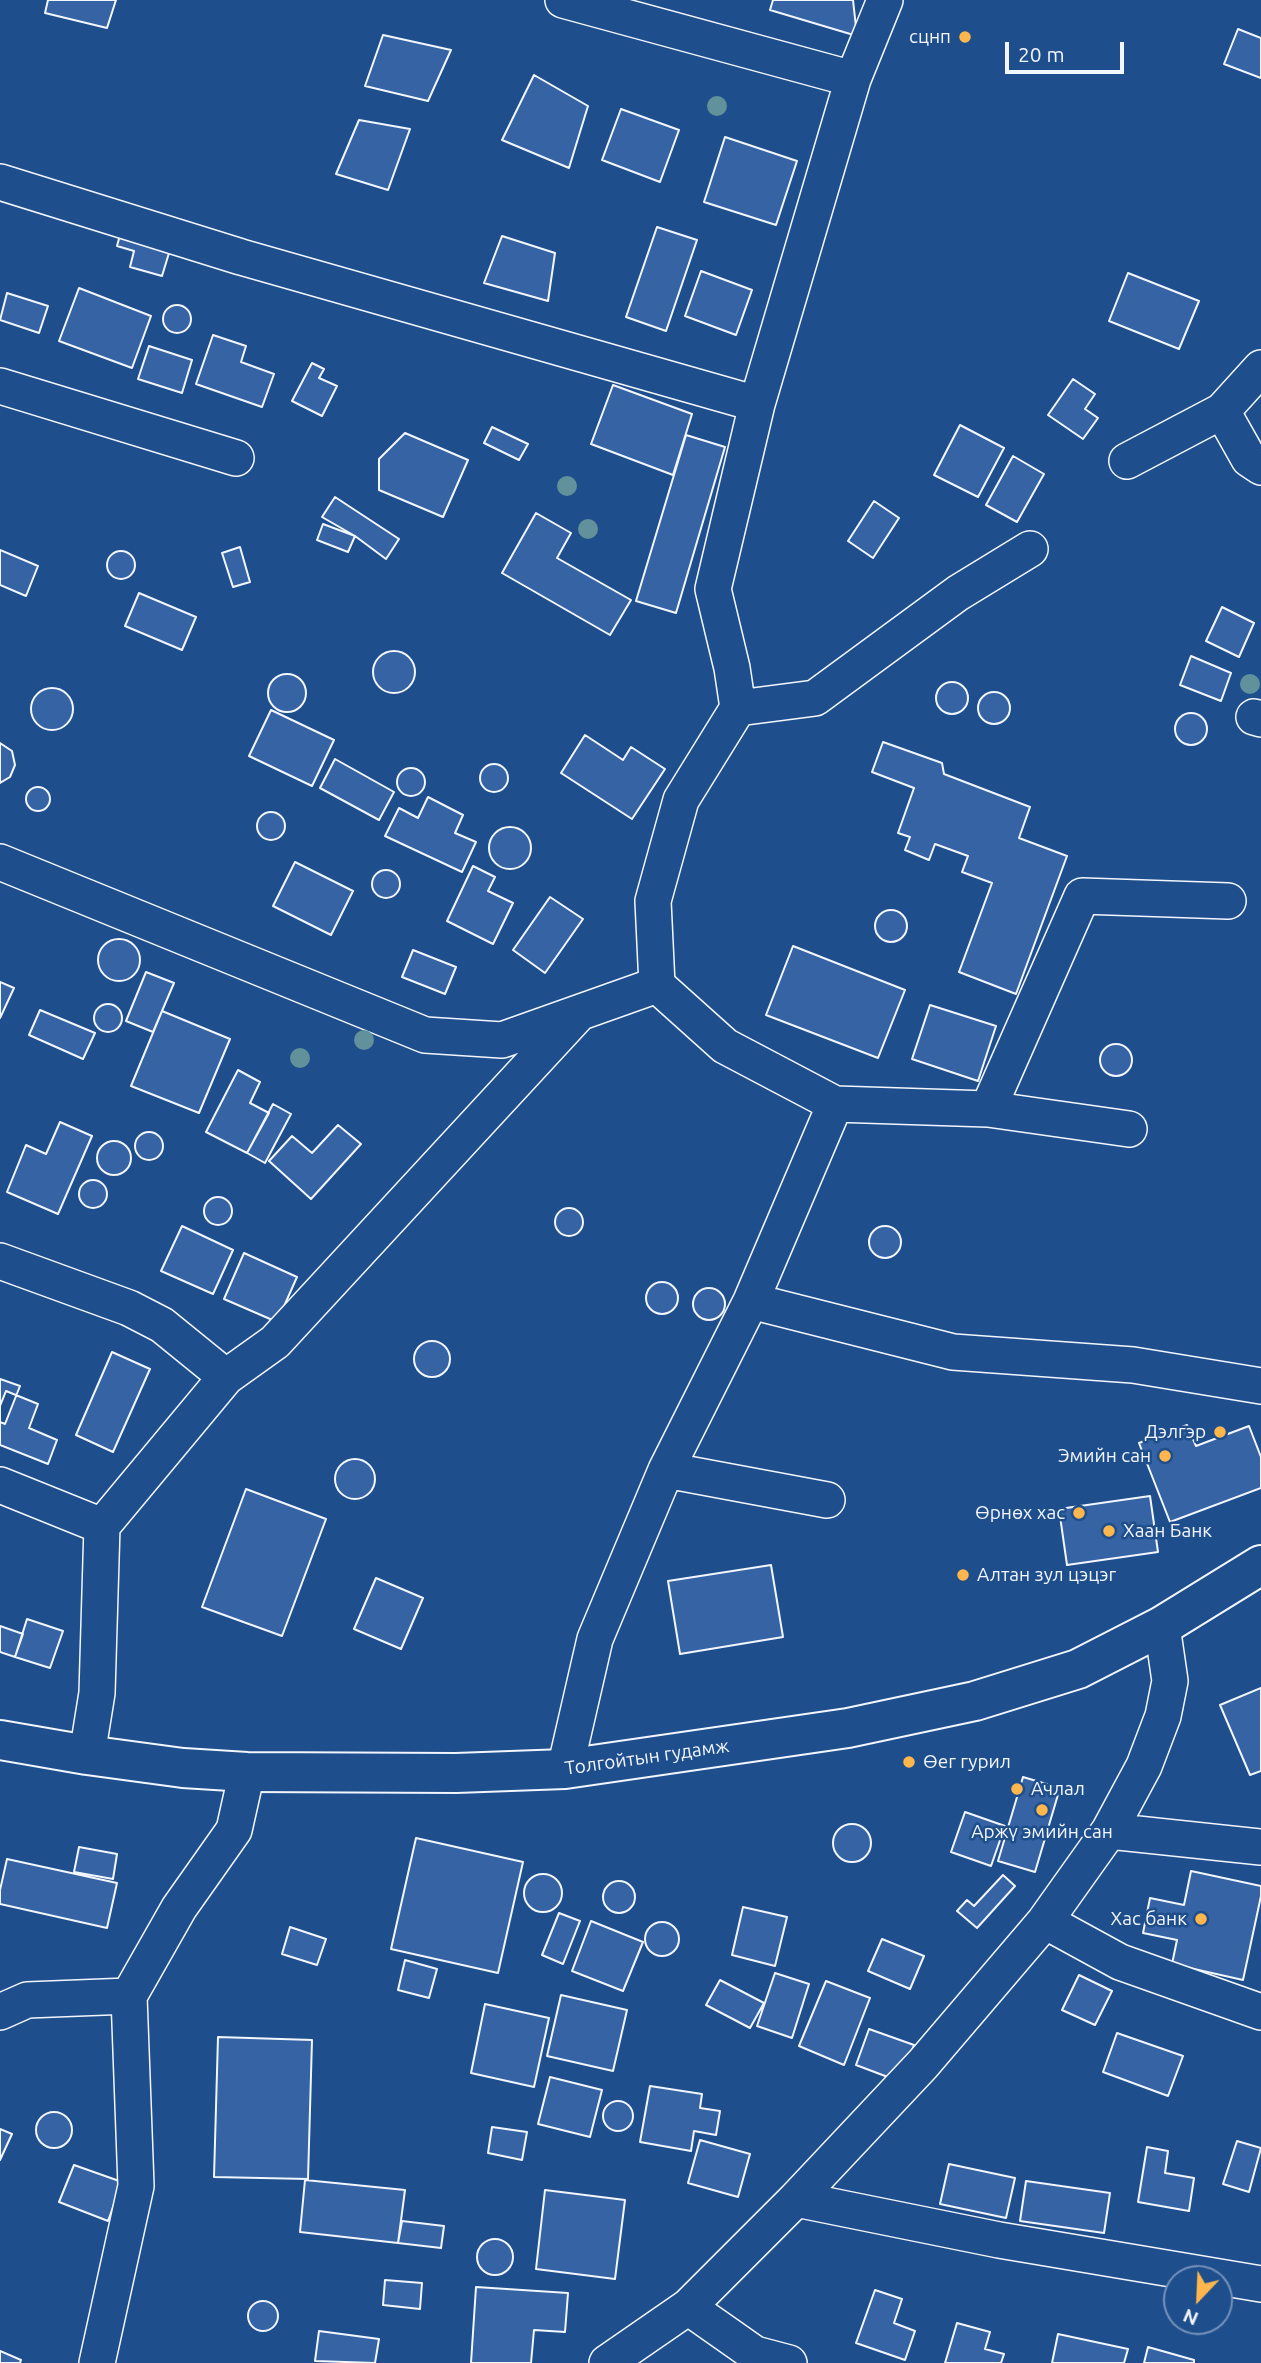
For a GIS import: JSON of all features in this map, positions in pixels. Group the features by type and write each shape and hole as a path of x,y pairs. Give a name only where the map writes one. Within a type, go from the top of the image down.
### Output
{"main road":[{"name":"Толгойтын гудамж","path":"0,1740 183,1768 247,1772 456,1773 565,1769 848,1728 975,1701 1078,1669 1162,1626 1261,1566"}],"street":[{"path":"563,0 853,79"},
{"path":"885,0 853,79 757,404 713,589 732,668 738,708 681,800 653,901 657,985 725,1046 835,1104 988,1109 1129,1129"},
{"path":"0,182 254,261 757,404"},
{"path":"1127,461 1222,411 1261,368"},
{"path":"0,386 236,458"},
{"path":"1222,411 1249,458 1261,467"},
{"path":"738,708 815,698 958,593 1030,549"},
{"path":"0,862 425,1035 502,1040 657,985"},
{"path":"988,1109 1082,896 1228,901"},
{"path":"87,1755 97,1693 102,1526 226,1377 275,1342 579,1013"},
{"path":"565,1769 595,1639 666,1470 751,1301 835,1104"},
{"path":"0,1261 130,1308 162,1325 226,1377"},
{"path":"751,1301 953,1352 1133,1365 1261,1386"},
{"path":"666,1470 827,1500"},
{"path":"0,1485 102,1526"},
{"path":"607,2363 688,2307 796,2199 923,2064 1045,1921 1109,1831 1144,1766 1163,1716 1170,1681 1162,1626"},
{"path":"97,2363 136,2186 130,1996 179,1908 234,1830 247,1772"},
{"path":"1109,1831 1261,1847"},
{"path":"1045,1921 1120,1962 1261,2012"},
{"path":"0,2012 27,2000 130,1996"},
{"path":"796,2199 999,2240 1261,2284"},
{"path":"688,2307 755,2354 789,2363"}],"building":[{"path":"48,0 116,0 107,28 45,13"},
{"path":"773,0 853,0 857,36 770,10"},
{"path":"1238,29 1261,38 1261,78 1224,64"},
{"path":"383,35 451,50 428,101 365,86"},
{"path":"534,75 588,106 569,168 502,140"},
{"path":"621,109 679,130 660,182 602,160"},
{"path":"359,120 410,129 388,190 336,174"},
{"path":"725,137 797,161 776,225 704,202"},
{"path":"657,227 697,240 666,331 626,317"},
{"path":"120,235 153,244 169,253 162,276 130,267 134,251 117,246"},
{"path":"502,236 555,253 548,301 484,283"},
{"path":"701,271 752,290 736,335 685,316"},
{"path":"1128,273 1199,301 1179,349 1109,321"},
{"path":"79,288 151,316 132,368 59,341"},
{"path":"7,293 48,306 39,333 0,320"},
{"path":"177,305 187,309 191,319 187,329 177,333 167,329 163,319 167,309"},
{"path":"213,335 246,346 241,362 274,374 262,407 196,384"},
{"path":"149,346 192,360 182,393 138,379"},
{"path":"312,363 324,369 319,378 337,386 322,416 292,401"},
{"path":"1073,379 1095,394 1085,409 1098,418 1083,439 1048,415"},
{"path":"613,385 692,414 673,475 591,444"},
{"path":"960,425 1004,448 978,497 934,475"},
{"path":"492,427 528,444 519,460 484,443"},
{"path":"405,433 468,460 443,517 379,490 379,459"},
{"path":"686,435 725,447 676,613 636,601"},
{"path":"1013,456 1044,474 1017,522 986,505"},
{"path":"335,497 399,539 386,559 355,536 322,517"},
{"path":"874,501 899,518 873,558 848,541"},
{"path":"536,513 571,533 557,558 631,600 610,635 502,573"},
{"path":"323,524 355,536 348,552 317,540"},
{"path":"240,547 250,582 233,587 222,553"},
{"path":"0,550 38,566 26,596 0,585"},
{"path":"121,551 131,555 135,565 131,575 121,579 111,575 107,565 111,555"},
{"path":"139,593 196,617 182,650 125,626"},
{"path":"1222,607 1254,623 1239,657 1206,641"},
{"path":"394,651 409,657 415,672 409,687 394,693 379,687 373,672 379,657"},
{"path":"1191,656 1231,673 1221,701 1180,685"},
{"path":"287,674 300,680 306,693 300,706 287,712 274,706 268,693 274,680"},
{"path":"952,682 963,687 968,698 963,709 952,714 941,709 936,698 941,687"},
{"path":"52,688 67,694 73,709 67,724 52,730 37,724 31,709 37,694"},
{"path":"994,692 1005,697 1010,708 1005,719 994,724 983,719 978,708 983,697"},
{"path":"271,710 334,740 312,786 249,756"},
{"path":"1191,713 1202,718 1207,729 1202,740 1191,745 1180,740 1175,729 1180,718"},
{"path":"585,735 623,760 631,747 665,769 632,819 561,773"},
{"path":"883,742 942,763 944,774 1030,807 1019,838 1067,856 1016,994 959,972 992,883 962,872 968,856 935,844 929,860 905,850 910,837 898,833 914,788 872,772"},
{"path":"0,743 12,751 15,765 10,777 0,783"},
{"path":"335,759 394,792 379,820 320,788"},
{"path":"494,764 504,768 508,778 504,788 494,792 484,788 480,778 484,768"},
{"path":"411,768 421,772 425,782 421,792 411,796 401,792 397,782 401,772"},
{"path":"38,787 49,794 50,799 43,810 38,811 27,804 26,799 33,788"},
{"path":"428,797 463,815 455,833 476,842 462,872 385,836 399,808 418,818"},
{"path":"271,812 281,816 285,826 281,836 271,840 261,836 257,826 261,816"},
{"path":"510,827 525,833 531,848 525,863 510,869 495,863 489,848 495,833"},
{"path":"295,862 353,891 331,935 273,906"},
{"path":"473,866 495,877 488,891 513,903 493,944 447,921"},
{"path":"386,870 396,874 400,884 396,894 386,898 376,894 372,884 376,874"},
{"path":"550,897 583,919 545,973 513,950"},
{"path":"891,910 902,915 907,926 902,937 891,942 880,937 875,926 880,915"},
{"path":"119,939 134,945 140,960 134,975 119,981 104,975 98,960 104,945"},
{"path":"793,946 905,990 878,1058 766,1015"},
{"path":"413,950 456,967 445,994 402,977"},
{"path":"146,972 174,983 153,1032 126,1021"},
{"path":"0,982 14,988 0,1018"},
{"path":"108,1004 118,1008 122,1018 118,1028 108,1032 98,1028 94,1018 98,1008"},
{"path":"930,1005 996,1026 978,1081 912,1059"},
{"path":"40,1010 95,1033 83,1059 29,1035"},
{"path":"162,1011 230,1039 199,1113 131,1086"},
{"path":"1116,1044 1127,1049 1132,1060 1127,1071 1116,1076 1105,1071 1100,1060 1105,1049"},
{"path":"238,1070 260,1082 250,1103 269,1113 247,1153 206,1132"},
{"path":"273,1104 291,1114 265,1163 247,1153"},
{"path":"60,1122 92,1136 58,1214 7,1192 26,1145 46,1154"},
{"path":"338,1125 361,1144 311,1199 269,1161 292,1136 312,1153"},
{"path":"149,1132 159,1136 163,1146 159,1156 149,1160 139,1156 135,1146 139,1136"},
{"path":"114,1141 126,1146 131,1158 126,1170 114,1175 102,1170 97,1158 102,1146"},
{"path":"93,1180 103,1184 107,1194 103,1204 93,1208 83,1204 79,1194 83,1184"},
{"path":"218,1197 228,1201 232,1211 228,1221 218,1225 208,1221 204,1211 208,1201"},
{"path":"569,1208 579,1212 583,1222 579,1232 569,1236 559,1232 555,1222 559,1212"},
{"path":"182,1226 233,1250 213,1294 161,1271"},
{"path":"885,1226 896,1231 901,1242 896,1253 885,1258 874,1253 869,1242 874,1231"},
{"path":"244,1253 297,1277 277,1322 224,1299"},
{"path":"662,1282 673,1287 678,1298 673,1309 662,1314 651,1309 646,1298 651,1287"},
{"path":"709,1288 720,1293 725,1304 720,1315 709,1320 698,1315 693,1304 698,1293"},
{"path":"432,1341 445,1346 450,1359 445,1372 432,1377 419,1372 414,1359 419,1346"},
{"path":"112,1352 150,1369 113,1452 76,1435"},
{"path":"0,1379 20,1386 5,1424 0,1422"},
{"path":"6,1391 38,1404 29,1428 57,1440 48,1464 0,1445 0,1406"},
{"path":"1187,1425 1196,1446 1249,1426 1261,1457 1261,1488 1170,1522 1139,1443"},
{"path":"355,1459 369,1465 375,1479 369,1493 355,1499 341,1493 335,1479 341,1465"},
{"path":"246,1489 326,1519 282,1636 202,1607"},
{"name":"Хаан Банк","path":"1150,1496 1158,1552 1067,1565 1059,1509"},
{"path":"771,1565 783,1637 680,1654 668,1581"},
{"path":"376,1578 423,1598 401,1649 354,1629"},
{"path":"27,1619 63,1631 50,1668 15,1657"},
{"path":"0,1626 23,1634 15,1657 0,1652"},
{"path":"1261,1688 1261,1771 1250,1775 1220,1705"},
{"path":"1023,1777 1060,1788 1035,1872 998,1861"},
{"path":"965,1812 1005,1826 991,1866 951,1852"},
{"path":"852,1824 865,1830 871,1843 865,1856 852,1862 839,1856 833,1843 839,1830"},
{"path":"416,1838 523,1862 498,1973 391,1949"},
{"path":"79,1847 117,1854 113,1879 74,1872"},
{"path":"7,1859 117,1883 107,1928 0,1904 0,1890"},
{"name":"Хас банк","path":"1191,1871 1261,1886 1243,1980 1172,1964 1177,1940 1143,1933 1150,1898 1184,1905"},
{"path":"543,1874 557,1879 562,1893 557,1907 543,1912 529,1907 524,1893 529,1879"},
{"path":"1003,1875 1015,1886 977,1928 957,1911 967,1900 974,1906"},
{"path":"619,1881 630,1886 635,1897 630,1908 619,1913 608,1908 603,1897 608,1886"},
{"path":"743,1907 787,1917 775,1966 732,1955"},
{"path":"559,1913 580,1921 563,1964 542,1955"},
{"path":"591,1921 643,1942 623,1991 572,1971"},
{"path":"662,1922 674,1927 679,1939 674,1951 662,1956 650,1951 645,1939 650,1927"},
{"path":"290,1927 326,1939 317,1965 282,1954"},
{"path":"882,1939 924,1956 910,1989 868,1971"},
{"path":"405,1960 437,1969 429,1998 398,1990"},
{"path":"775,1973 809,1984 792,2038 757,2026"},
{"path":"1079,1975 1112,1991 1095,2025 1062,2010"},
{"path":"720,1980 764,2003 750,2028 706,2005"},
{"path":"826,1981 870,1998 844,2065 799,2046"},
{"path":"561,1995 627,2010 613,2071 547,2056"},
{"path":"485,2004 549,2018 534,2087 471,2073"},
{"path":"869,2029 914,2045 901,2082 856,2065"},
{"path":"1117,2033 1183,2056 1168,2096 1103,2072"},
{"path":"218,2037 312,2040 308,2179 214,2177"},
{"path":"550,2077 602,2090 590,2137 538,2124"},
{"path":"650,2086 702,2094 700,2108 720,2111 716,2135 694,2131 691,2151 640,2142"},
{"path":"618,2101 629,2105 633,2116 629,2127 618,2131 607,2127 603,2116 607,2105"},
{"path":"54,2112 67,2117 72,2130 67,2143 54,2148 41,2143 36,2130 41,2117"},
{"path":"492,2127 527,2132 522,2160 488,2153"},
{"path":"0,2129 12,2134 0,2160"},
{"path":"700,2140 750,2154 738,2197 688,2183"},
{"path":"1237,2141 1261,2148 1249,2192 1223,2184"},
{"path":"1147,2147 1168,2151 1165,2173 1194,2178 1189,2211 1138,2202"},
{"path":"949,2164 1015,2178 1006,2218 940,2204"},
{"path":"74,2165 122,2182 108,2221 59,2202"},
{"path":"305,2180 405,2190 398,2243 300,2232"},
{"path":"1026,2181 1110,2193 1104,2233 1020,2221"},
{"path":"545,2190 625,2200 615,2279 536,2269"},
{"path":"402,2221 444,2226 441,2248 398,2243"},
{"path":"495,2239 508,2244 513,2257 508,2270 495,2275 482,2270 477,2257 482,2244"},
{"path":"385,2280 422,2283 420,2309 383,2305"},
{"path":"476,2287 568,2293 565,2332 534,2330 531,2363 471,2363"},
{"path":"875,2290 902,2299 894,2323 915,2331 905,2360 856,2343"},
{"path":"263,2301 274,2305 278,2316 274,2327 263,2331 252,2327 248,2316 252,2305"},
{"path":"957,2323 990,2332 985,2349 1004,2354 1001,2363 945,2363"},
{"path":"319,2331 379,2339 375,2363 315,2361"},
{"path":"1058,2334 1128,2349 1124,2363 1052,2363"},
{"path":"1148,2347 1194,2360 1194,2363 1144,2363"},
{"path":"0,2351 21,2360 20,2363 0,2363"}],"place":[{"name":"сцнп","path":"965,37"},
{"name":"Дэлгэр","path":"1220,1432"},
{"name":"Эмийн сан","path":"1165,1456"},
{"name":"Өрнөх хас","path":"1079,1513"},
{"name":"Хаан Банк","path":"1109,1531"},
{"name":"Алтан зул цэцэг","path":"963,1575"},
{"name":"Өег гурил","path":"909,1762"},
{"name":"Ачлал","path":"1017,1789"},
{"name":"Аржү эмийн сан","path":"1042,1810"},
{"name":"Хас банк","path":"1201,1919"}]}
